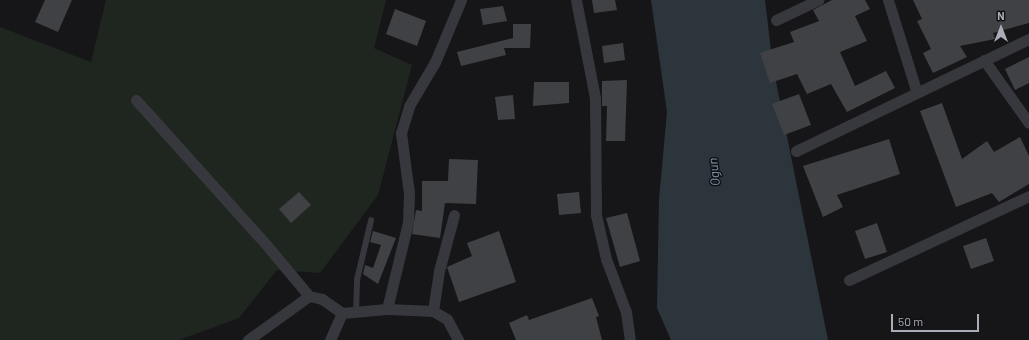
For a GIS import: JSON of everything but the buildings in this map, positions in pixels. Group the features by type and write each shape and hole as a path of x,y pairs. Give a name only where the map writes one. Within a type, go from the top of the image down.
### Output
{"street":[{"path":"387,309 408,222 409,193 401,133 409,106 421,81 435,62 461,0"},
{"path":"576,0 595,98 596,215 606,259 626,312 630,340"},
{"path":"776,20 818,0"},
{"path":"888,0 917,93"},
{"path":"796,151 1029,39"},
{"path":"984,60 1029,123"},
{"path":"136,100 264,242 309,296 322,299 342,313 387,309 434,311 447,319 458,340"},
{"path":"849,280 1029,196"},
{"path":"434,311 439,271 454,215"},
{"path":"248,340 309,296"},
{"path":"330,340 342,313"}],"lane":[{"path":"356,312 357,280 371,221"}],"shaded area":[{"path":"106,0 386,0 374,48 412,65 378,195 320,273 277,270 239,318 179,340 0,340 0,27 91,62"}],"water":[{"name":"Ogun","path":"651,0 765,0 773,67 828,340 671,340 657,308 659,199 667,112"}]}
